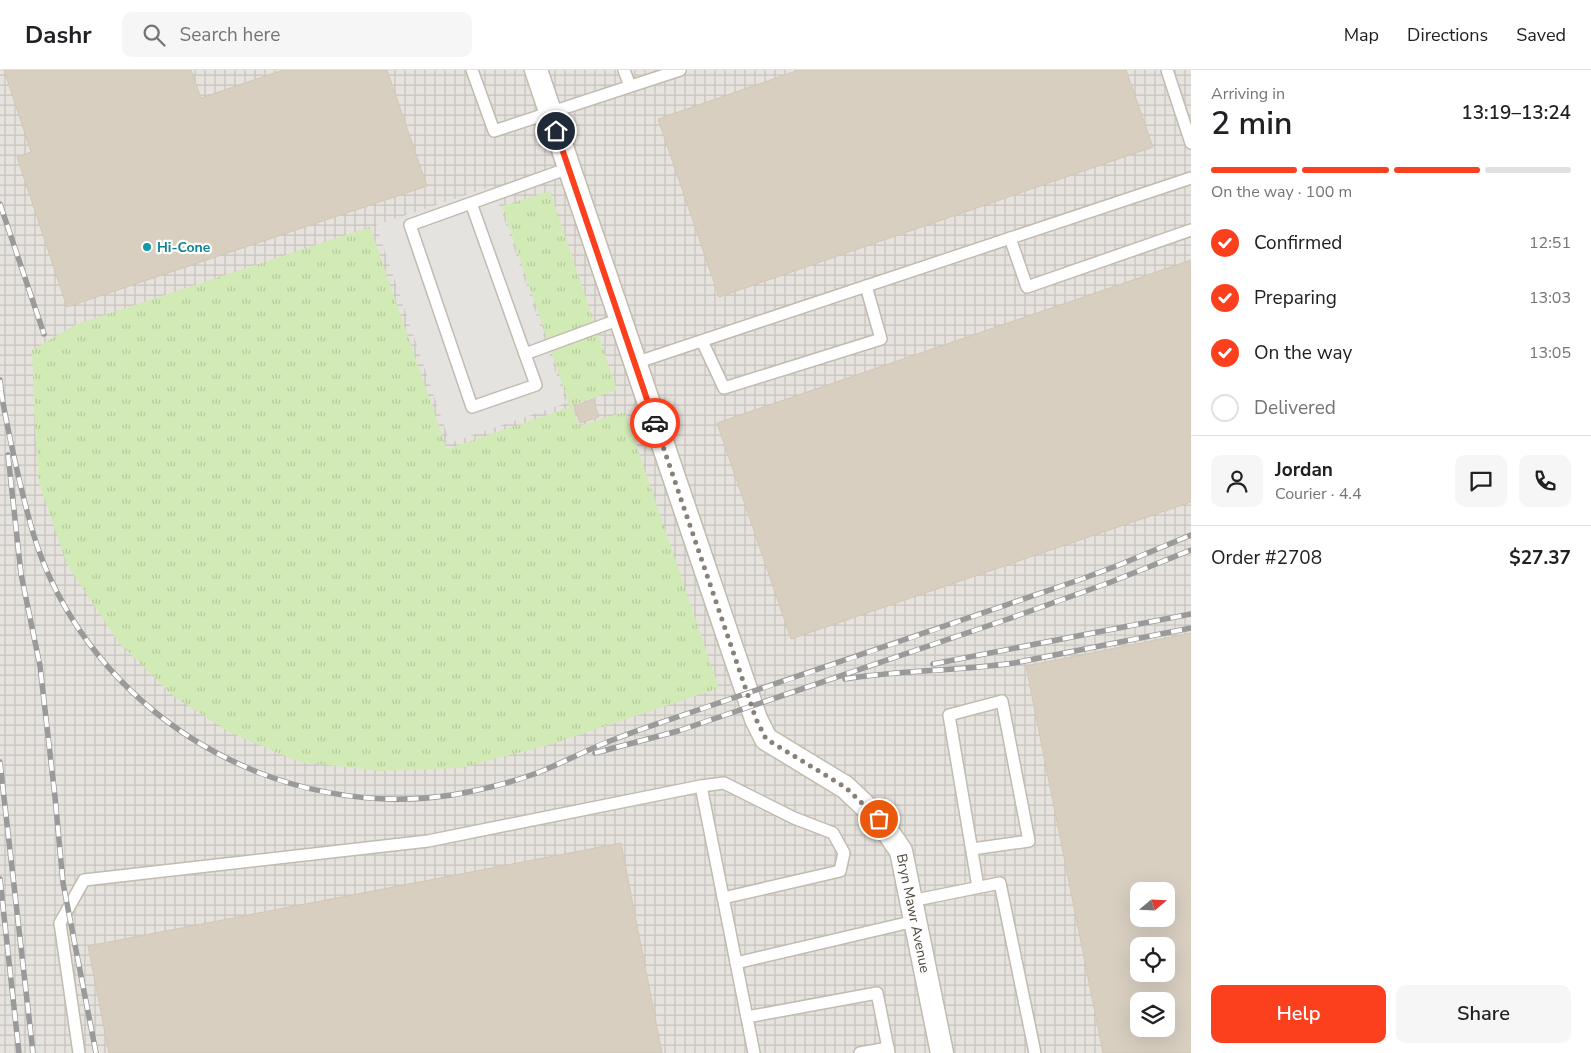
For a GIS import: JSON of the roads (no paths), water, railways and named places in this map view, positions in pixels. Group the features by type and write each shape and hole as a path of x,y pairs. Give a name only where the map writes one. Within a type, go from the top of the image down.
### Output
{"street":[{"name":"Bryn Mawr Avenue","path":"536,70 756,719 766,739 845,787 879,819 901,851 942,1053"}],"lane":[{"path":"472,70 494,131 680,70"},
{"path":"624,70 630,86"},
{"path":"1166,70 1191,143"},
{"path":"471,203 536,385 472,407 410,225 471,203 569,168"},
{"path":"635,363 1191,178"},
{"path":"1010,238 1027,287 1191,230"},
{"path":"702,341 724,388 881,339 866,286"},
{"path":"525,354 620,319"},
{"path":"972,849 1030,841 1002,701 949,715 978,887"},
{"path":"79,1053 60,923 84,880 428,841 724,783 794,818 833,833 844,854 840,871 723,898"},
{"path":"701,786 754,1053"},
{"path":"736,963 913,911 978,887 1000,883 1035,1053"},
{"path":"747,1017 877,993 888,1051 860,1053"}],"railway":[{"path":"0,204 44,334"},
{"path":"0,380 2,398"},
{"path":"1,391 7,426 29,520 46,568 82,633 120,680 165,720 216,753 272,777 330,793 391,799 452,795 516,780 637,731 1079,580 1191,535"},
{"path":"8,455 21,574 40,666 63,883 96,1053"},
{"path":"595,753 678,731 1011,618 1111,582 1191,550"},
{"path":"933,664 1191,614"},
{"path":"845,679 1014,663 1191,628"},
{"path":"0,762 33,1053"},
{"path":"0,879 19,1053"}],"place":[{"name":"Hi-Cone","path":"147,247"}]}
